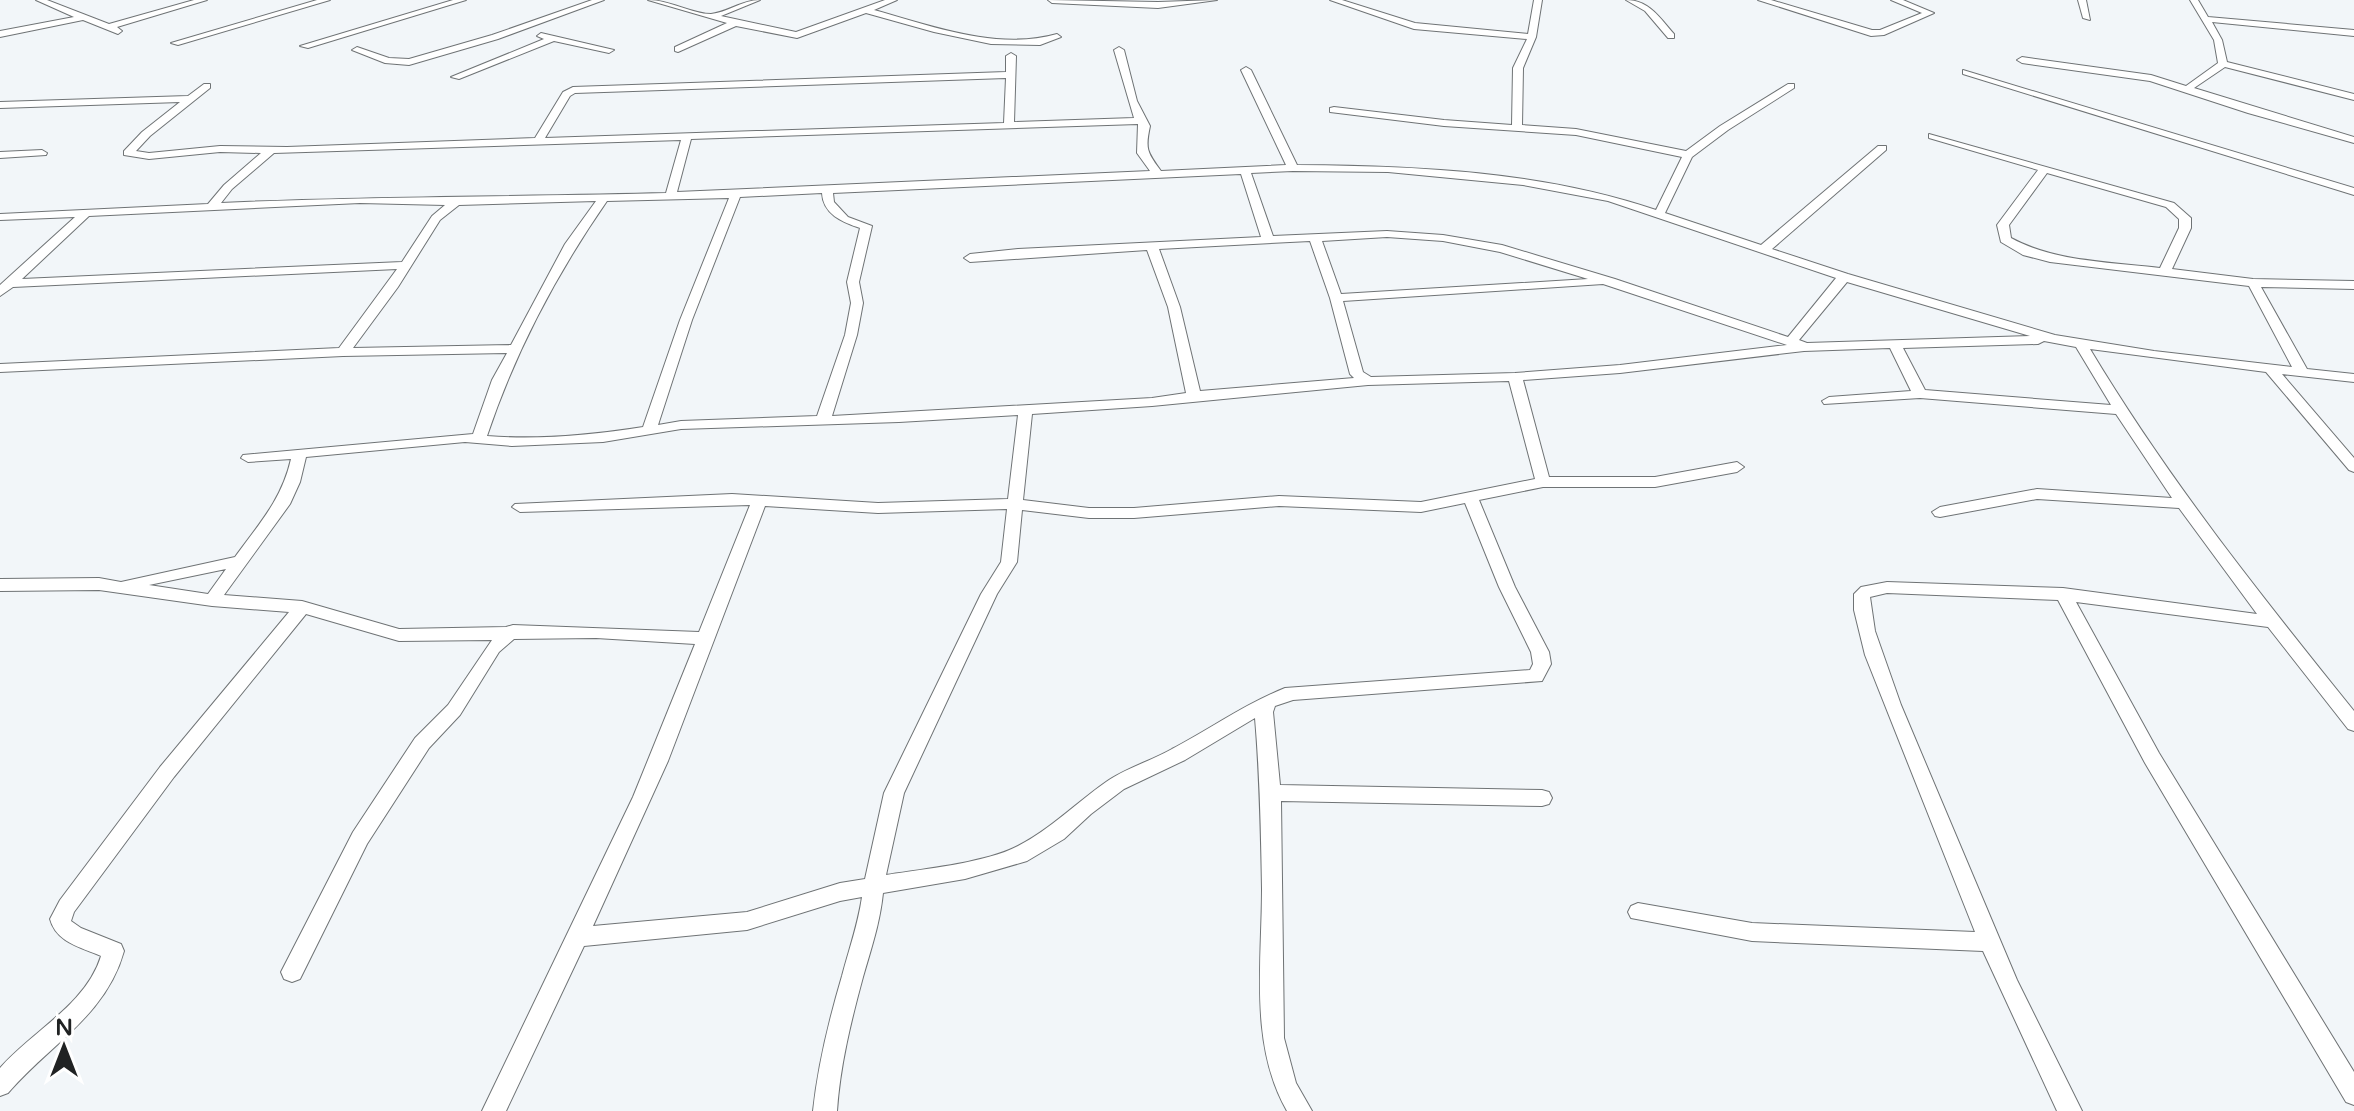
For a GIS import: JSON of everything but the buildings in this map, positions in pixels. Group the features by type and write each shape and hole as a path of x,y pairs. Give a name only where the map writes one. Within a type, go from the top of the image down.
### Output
{"street":[{"path":"40,0 127,34"},
{"path":"109,27 203,0"},
{"path":"175,43 326,0"},
{"path":"305,46 462,0"},
{"path":"357,50 388,61 409,62 521,29 600,0"},
{"path":"652,0 735,23 797,35 893,0"},
{"path":"711,17 756,0"},
{"path":"1052,0 1158,5 1213,0"},
{"path":"1334,0 1414,26 1532,37"},
{"path":"1517,127 1518,68 1532,37 1538,0"},
{"path":"1630,0 1648,9 1671,36"},
{"path":"1762,0 1871,33 1881,33 1930,13 1895,0"},
{"path":"2082,0 2087,18"},
{"path":"2194,0 2223,52 2223,64"},
{"path":"863,10 966,36 1021,43 1046,43 1057,37"},
{"path":"0,34 81,18"},
{"path":"2205,19 2354,33"},
{"path":"678,49 735,23"},
{"path":"521,29 552,39 609,50"},
{"path":"1021,43 1032,34"},
{"path":"456,77 552,39"},
{"path":"1119,50 1139,121 1145,126 1142,153 1159,176"},
{"path":"1009,124 1011,56"},
{"path":"2022,60 2142,77 2354,140"},
{"path":"2187,89 2223,64 2354,97"},
{"path":"1246,70 1293,168"},
{"path":"1966,72 2354,192"},
{"path":"539,140 566,94 573,90 1009,75"},
{"path":"207,86 146,134 128,153 149,156 220,149 271,150 1139,121"},
{"path":"1659,214 1688,155 1791,86"},
{"path":"0,105 190,99"},
{"path":"1334,110 1444,123 1576,132 1688,155"},
{"path":"671,196 687,135"},
{"path":"1933,136 2151,198 2181,212 2185,218 2185,228 2164,273"},
{"path":"1764,249 1882,148"},
{"path":"210,209 228,187 271,150"},
{"path":"0,155 42,153"},
{"path":"0,217 360,200 456,202 671,196 1293,168 1388,169 1574,189 1659,214 1844,277 2053,339 2354,378"},
{"path":"2044,169 2003,225 2005,240 2015,247 2050,258 2253,283 2354,285"},
{"path":"1245,171 1268,240"},
{"path":"823,421 851,335 857,303 853,282 866,226 846,220 830,206 827,190"},
{"path":"649,430 686,320 736,194"},
{"path":"479,439 499,380 571,244 604,198"},
{"path":"343,352 436,218 456,202"},
{"path":"5,287 84,215"},
{"path":"970,258 1387,234 1443,238 1502,249 1798,344"},
{"path":"1315,238 1357,374 1368,381"},
{"path":"1152,247 1174,307 1194,396"},
{"path":"5,287 406,265"},
{"path":"1798,344 1844,277"},
{"path":"1336,298 1611,282"},
{"path":"2253,283 2302,372"},
{"path":"248,458 479,439 512,442 603,438 702,424 1025,411 1368,381 1515,377 1716,360 1798,344 1895,346 2053,339"},
{"path":"2081,344 2118,410 2273,622 2354,724"},
{"path":"1895,346 1920,394"},
{"path":"0,368 343,352 516,349"},
{"path":"2269,367 2354,467"},
{"path":"1515,377 1543,482"},
{"path":"1829,401 1920,394 2118,410"},
{"path":"825,1111 828,1077 852,977 869,924 894,793 989,594 1009,562 1025,411"},
{"path":"212,600 288,493 299,454"},
{"path":"520,507 732,499 878,508 1015,504 1089,513 1134,513 1253,502 1421,507 1543,482 1655,482 1737,467"},
{"path":"1940,512 2037,494 2186,504"},
{"path":"577,937 747,921 874,885 965,870 1020,855 1057,833 1117,784 1178,755 1268,702 1291,693 1536,676 1542,664 1540,652 1507,587 1471,499"},
{"path":"494,1111 644,794 706,638 723,586 759,502"},
{"path":"119,586 240,561"},
{"path":"0,585 69,583 119,586 212,600 302,607 399,635 513,631 706,638"},
{"path":"2070,1111 2040,1057 1891,702 1871,643 1862,594 1875,589 1951,589 2063,594 2273,622"},
{"path":"2063,594 2152,758 2354,1094"},
{"path":"0,1085 13,1068 80,1007 102,983 112,964 113,951 74,935 62,926 60,919 67,906 167,772 302,607"},
{"path":"292,972 352,854 384,801 422,743 454,710 490,653 513,631"},
{"path":"1268,702 1264,712 1271,793 1273,1038 1286,1087 1300,1111"},
{"path":"1271,793 1542,798"},
{"path":"1638,912 1752,932 1990,942"}]}
